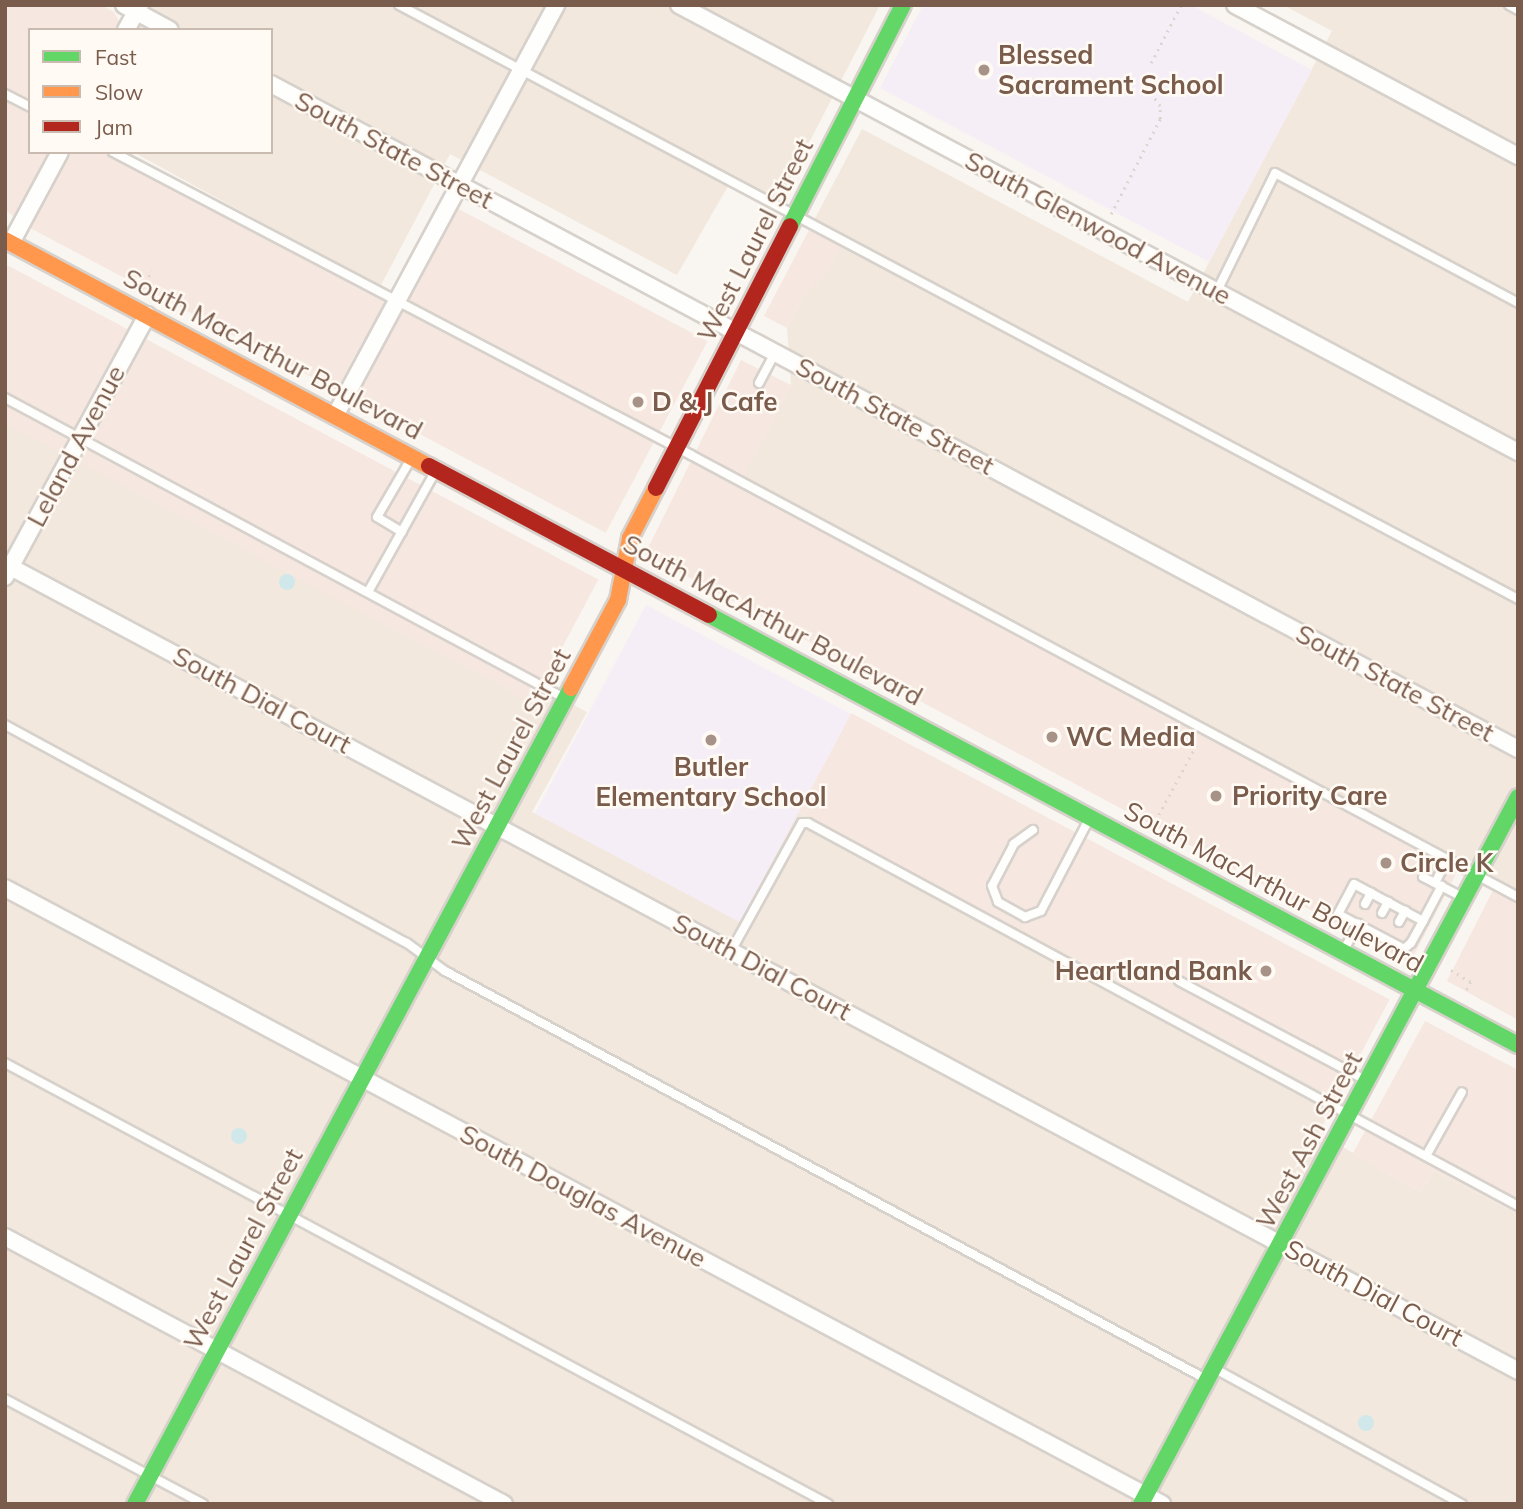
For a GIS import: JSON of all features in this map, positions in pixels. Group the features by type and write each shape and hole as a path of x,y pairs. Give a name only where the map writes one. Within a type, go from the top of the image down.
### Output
{"street":[{"path":"335,416 556,5"},
{"name":"South Glenwood Avenue","path":"678,5 1518,452"},
{"name":"West Laurel Street","path":"135,1504 618,600 630,538 903,5"},
{"path":"1235,5 1518,156"},
{"path":"127,28 133,7 167,28"},
{"name":"South State Street","path":"273,85 1518,749"},
{"path":"8,241 59,154"},
{"name":"South MacArthur Boulevard","path":"8,241 1518,1045"},
{"name":"Leland Avenue","path":"7,570 146,316"},
{"name":"South Dial Court","path":"7,570 498,825 1518,1371"},
{"name":"West Ash Street","path":"1143,1499 1352,1113 1518,797"},
{"name":"South Douglas Avenue","path":"5,888 1143,1499 1162,1504"},
{"path":"5,1237 504,1504"}],"lane":[{"path":"399,5 1518,599"},
{"path":"1509,5 1518,10"},
{"path":"5,94 28,106"},
{"path":"117,154 677,447 1518,897"},
{"path":"1217,291 1275,173 1518,303"},
{"path":"759,383 775,352"},
{"path":"5,398 565,698"},
{"path":"402,532 377,517 412,456"},
{"path":"368,592 436,469"},
{"path":"5,725 426,957 457,978 1462,1504"},
{"path":"1033,830 1014,844 992,886 998,902 1025,917 1041,911 1090,817"},
{"path":"731,951 802,823 808,823 1352,1113 1518,1206"},
{"path":"1423,921 1354,884 1338,914 1390,939 1404,949 1423,921 1447,859"},
{"path":"1423,877 1465,899"},
{"path":"1365,904 1371,893"},
{"path":"1382,913 1388,902"},
{"path":"1399,922 1405,911"},
{"path":"1343,951 1357,922"},
{"path":"1179,981 1368,1082"},
{"path":"5,1063 828,1504"},
{"path":"1426,1156 1462,1091"},
{"path":"5,1398 203,1504"}],"path":[{"path":"1151,63 1181,5"},
{"path":"1111,214 1160,119 1160,106 1148,90"},
{"path":"142,289 152,270"},
{"path":"1152,827 1198,743"},
{"path":"1451,970 1471,982 1464,994"}],"shaded area":[{"path":"5,5 101,5 114,12 119,21 116,28 28,28 28,154 127,154 293,251 389,299 340,392 32,229 5,210"},
{"path":"151,5 880,5 778,203 732,179 677,275 450,154 380,287 137,154 273,154 273,28 139,28"},
{"path":"923,5 1191,5 1312,70 1209,262 880,88"},
{"path":"1283,5 1518,5 1518,903 738,485 791,385 787,328 807,290 823,278 841,245 810,228 862,129 1188,302 1332,31"},
{"path":"455,207 708,341 606,533 353,399"},
{"path":"810,228 841,245 823,279 807,290 787,328 764,316"},
{"path":"5,264 598,579 533,703 5,423"},
{"path":"741,360 791,385 739,485 1458,870 1410,963 645,554"},
{"path":"5,404 587,712 532,812 741,919 798,812 1337,1097 1319,1133 1420,1192 1434,1171 1518,1214 1518,1504 5,1504"},
{"path":"646,605 851,714 740,922 535,813"},
{"path":"851,713 1390,999 1337,1098 798,812"},
{"path":"1493,890 1518,903 1518,1020 1447,981"},
{"path":"1425,1021 1518,1070 1518,1214 1434,1171 1420,1192 1353,1153"}],"water":[{"path":"287,574 293,576 293,588 287,590 281,588 279,582 281,576"},
{"path":"239,1128 245,1130 245,1142 239,1144 233,1142 231,1136 233,1130"},
{"path":"1366,1415 1372,1417 1372,1429 1366,1431 1360,1429 1358,1423 1360,1417"}],"traffic: fast":[{"path":"790,226 903,5"},
{"path":"709,615 1518,1045"},
{"path":"135,1504 571,688"},
{"path":"1141,1504 1518,797"}],"traffic: slow":[{"path":"5,240 429,466"},
{"path":"571,688 618,600 630,538 656,488"}],"traffic: jam":[{"path":"656,488 790,226"},
{"path":"429,466 709,615"}],"place":[{"name":"Blessed Sacrament School","path":"984,70"},
{"name":"D & J Cafe","path":"638,402"},
{"name":"WC Media","path":"1052,737"},
{"name":"Butler Elementary School","path":"711,740"},
{"name":"Priority Care","path":"1216,796"},
{"name":"Circle K","path":"1386,863"},
{"name":"Heartland Bank","path":"1266,971"}]}
